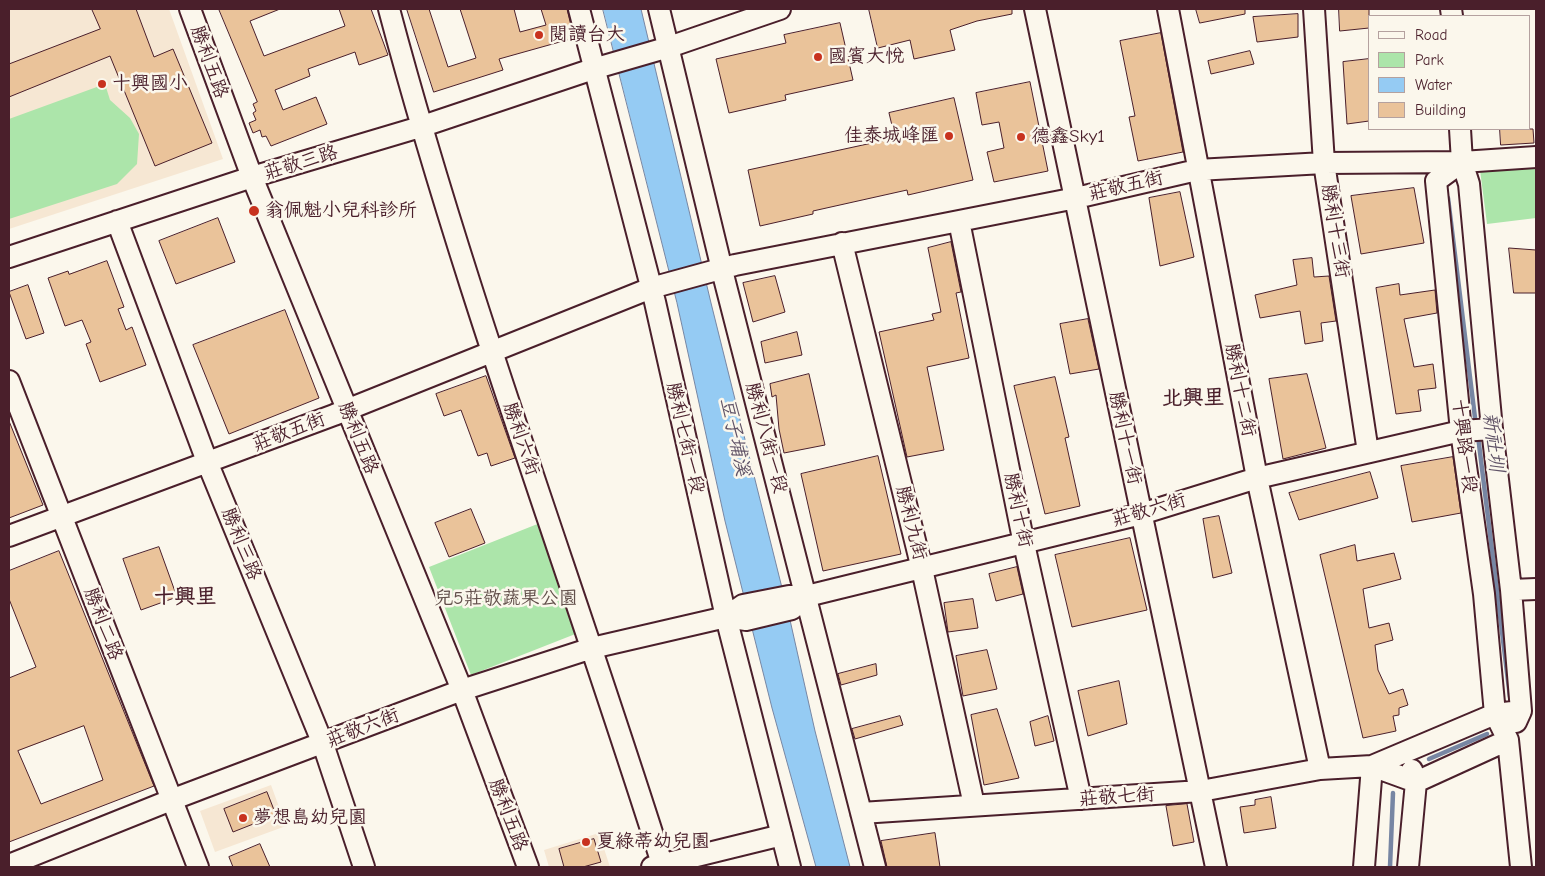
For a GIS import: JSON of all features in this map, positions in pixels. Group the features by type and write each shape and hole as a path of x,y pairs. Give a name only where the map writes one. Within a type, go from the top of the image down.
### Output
{"street":[{"name":"勝利五路","path":"190,9 252,177 462,690 528,867"},
{"name":"勝利六街","path":"389,9 420,128 492,354 592,648 659,866"},
{"name":"勝利七街一段","path":"579,9 651,288 726,617 790,867"},
{"name":"勝利八街一段","path":"659,9 722,268 796,600 861,813 875,867"},
{"path":"669,47 780,9"},
{"name":"勝利十一街","path":"1035,9 1216,867"},
{"name":"勝利十二街","path":"1168,9 1197,170 1258,478 1320,769"},
{"name":"勝利十三街","path":"1314,9 1324,163 1368,452"},
{"name":"莊敬三路","path":"9,257 252,177 420,128 593,69 669,47"},
{"name":"十興路一段","path":"1460,130 1462,162 1469,184 1492,429 1511,590 1521,711 1508,740"},
{"name":"莊敬五街","path":"9,536 208,464 492,354 651,288 722,268 1076,198 1197,170 1324,163 1462,162 1536,157"},
{"name":"十興路一段","path":"1462,162 1436,181 1461,431 1484,594 1495,714 1508,740 1521,867"},
{"name":"勝利三路","path":"117,221 208,464 323,744 364,867"},
{"name":"勝利十街","path":"959,221 1024,544 1081,799"},
{"name":"勝利九街","path":"842,243 922,569 974,805"},
{"name":"勝利二路","path":"9,381 198,867"},
{"name":"莊敬六街","path":"9,865 171,800 462,690 592,648 1024,544 1141,514 1258,478 1461,431 1492,429"},
{"path":"1511,590 1536,589"},
{"name":"莊敬七街","path":"861,813 1201,791 1320,769 1372,766 1495,714 1521,711"},
{"path":"1416,782 1508,740"},
{"path":"1406,751 1416,782 1408,867"},
{"path":"1364,867 1372,766"},
{"name":"莊敬七街","path":"1372,766 1416,782"},
{"path":"659,866 782,835"}],"shaded area":[{"name":"十興國小","path":"9,9 169,9 223,159 9,229"},
{"name":"夢想島幼兒園","path":"271,785 286,826 215,852 200,811"},
{"name":"夏綠蒂幼兒園","path":"599,833 610,867 549,867 544,850"}],"green space":[{"path":"105,84 110,100 130,118 139,134 137,164 117,184 9,219 9,119"},
{"path":"1536,163 1536,218 1487,224 1480,170"},
{"name":"兒5莊敬蔬果公園","path":"540,523 583,631 471,675 429,567"}],"water":[{"name":"豆子埔溪","path":"603,9 641,9 711,303 790,620 815,731 850,867 816,867 772,708 725,521 677,303"}],"building":[{"path":"92,9 136,9 154,57 173,49 212,143 155,166 110,56 9,97 9,64 100,29"},
{"path":"219,9 280,9 250,21 264,56 345,26 339,9 371,9 388,55 359,65 355,52 308,69 310,76 275,90 283,110 316,97 327,124 271,146 266,136 262,137 260,130 253,133 249,123 256,120 253,113 256,111 253,104 257,102"},
{"path":"407,9 429,9 448,67 476,58 460,9 514,9 520,32 546,25 541,9 567,9 574,38 499,59 503,70 434,92"},
{"path":"869,9 1012,9 1012,14 977,21 950,30 955,50 914,59 910,40 878,48"},
{"path":"1196,9 1245,9 1245,14 1200,23"},
{"path":"1339,9 1369,9 1368,28 1340,31"},
{"path":"1298,14 1298,37 1257,42 1253,17"},
{"path":"840,23 853,80 785,95 786,100 729,113 716,59 786,43 784,35"},
{"path":"1161,33 1183,152 1138,161 1129,117 1135,116 1120,41"},
{"path":"1250,51 1254,64 1211,74 1208,61"},
{"path":"1368,59 1368,121 1347,124 1343,62"},
{"name":"德鑫Sky1","path":"1030,82 1048,171 994,182 987,152 1004,148 999,122 982,125 976,93"},
{"path":"954,98 973,180 908,195 907,190 813,211 813,214 760,226 748,170 895,138 889,113"},
{"path":"1533,129 1534,143 1501,145 1500,130"},
{"path":"1414,188 1424,243 1361,254 1351,196"},
{"path":"1180,192 1194,257 1160,266 1149,198"},
{"path":"218,218 235,262 176,284 159,241"},
{"path":"951,242 961,292 956,293 969,358 927,367 944,450 907,457 879,332 934,320 932,314 941,312 928,248"},
{"path":"1509,248 1536,250 1536,293 1514,293"},
{"path":"1312,258 1314,277 1329,276 1336,321 1321,323 1323,341 1305,344 1300,311 1260,318 1255,295 1297,285 1293,260"},
{"path":"107,261 124,307 118,309 126,330 132,327 146,365 100,382 86,344 91,342 82,320 65,326 48,278 68,271 69,274"},
{"path":"775,276 785,312 753,322 743,283"},
{"path":"1399,284 1400,295 1435,290 1437,313 1404,319 1414,367 1433,364 1436,388 1418,390 1421,411 1396,414 1376,288"},
{"path":"28,285 44,333 26,339 9,292"},
{"path":"285,310 319,398 229,434 193,345"},
{"path":"1088,319 1099,369 1070,374 1060,324"},
{"path":"797,332 802,355 765,363 761,342"},
{"path":"809,374 825,445 784,453 779,429 776,395 772,397 770,384"},
{"path":"1307,374 1326,448 1283,459 1269,379"},
{"path":"486,376 515,458 491,466 487,453 478,456 461,410 444,416 436,394"},
{"path":"1055,377 1069,437 1065,438 1080,506 1045,514 1014,386"},
{"path":"9,421 43,505 9,518"},
{"path":"878,456 901,554 823,571 801,474"},
{"path":"1453,457 1461,513 1412,522 1401,466"},
{"path":"1370,472 1378,498 1299,520 1289,493"},
{"path":"471,509 485,543 449,557 435,523"},
{"path":"1219,516 1232,573 1213,578 1203,519"},
{"path":"1130,538 1147,610 1072,627 1055,555"},
{"path":"1355,545 1357,561 1394,553 1401,579 1363,589 1369,628 1389,623 1393,640 1375,645 1378,670 1389,694 1403,689 1408,705 1399,708 1399,715 1393,716 1396,731 1363,738 1320,555"},
{"path":"159,547 177,597 141,610 123,559"},
{"path":"59,551 154,786 9,842 9,678 36,667 9,599 9,571","holes":["84,726 103,780 41,804 18,751"]},
{"path":"1017,567 1023,594 996,601 989,574"},
{"path":"973,599 978,628 948,632 944,603"},
{"path":"987,650 997,689 963,696 956,656"},
{"path":"876,664 877,675 841,685 838,674"},
{"path":"1119,681 1127,724 1088,736 1078,691"},
{"path":"997,709 1019,778 984,785 971,715"},
{"path":"900,716 903,725 855,739 852,729"},
{"path":"1048,716 1054,741 1035,746 1030,722"},
{"path":"267,792 276,815 233,832 224,809"},
{"path":"1271,797 1276,828 1244,833 1240,807 1255,805 1255,800"},
{"path":"1187,804 1194,842 1173,846 1166,806"},
{"path":"935,833 940,867 887,867 881,841"},
{"path":"594,839 601,862 583,867 564,867 559,849"},
{"path":"260,844 270,867 233,867 229,857"}],"waterway":[{"name":"新社圳","path":"1448,198 1476,426"},
{"name":"新社圳","path":"1478,436 1510,697"},
{"name":"新社圳","path":"1429,759 1487,734"},
{"name":"新社圳","path":"1390,867 1393,793"}],"place":[{"name":"閱讀台大","path":"539,35"},
{"name":"國賓大悅","path":"818,57"},
{"name":"十興國小","path":"102,84"},
{"name":"佳泰城峰匯","path":"949,136"},
{"name":"德鑫Sky1","path":"1021,137"},
{"name":"翁佩魁小兒科診所","path":"254,211"},
{"name":"夢想島幼兒園","path":"243,818"},
{"name":"夏綠蒂幼兒園","path":"586,842"}],"district":[{"name":"北興里","path":"1193,398"},
{"name":"十興里","path":"185,597"}]}
